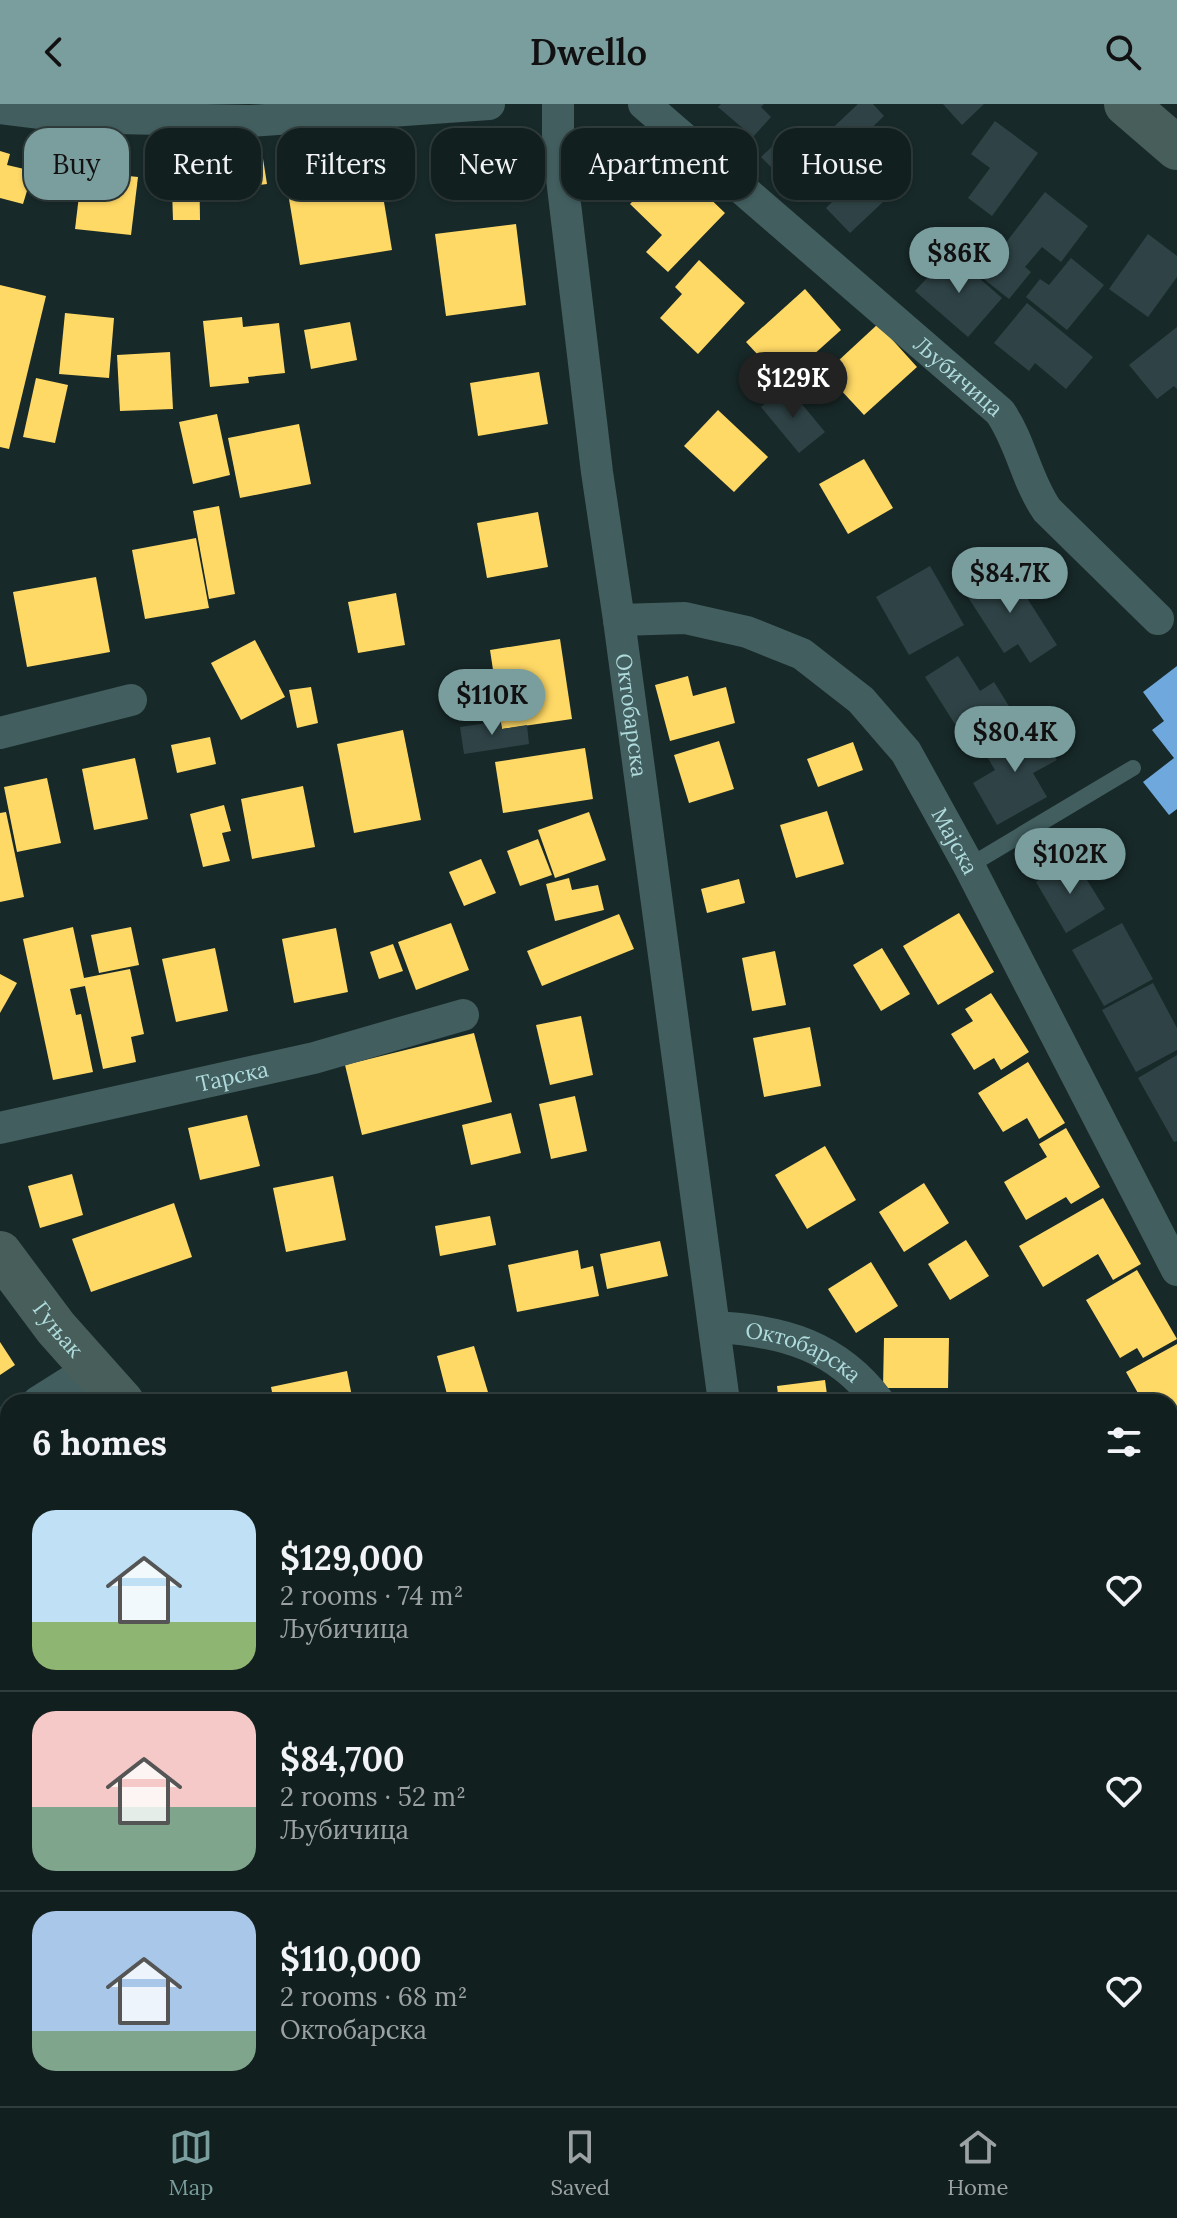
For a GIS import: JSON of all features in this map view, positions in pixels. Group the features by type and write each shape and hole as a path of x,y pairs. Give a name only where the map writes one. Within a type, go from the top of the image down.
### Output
{"street":[{"path":"0,108 71,117 251,121 489,104"},
{"name":"Октобарска","path":"558,104 558,145 597,472 723,1394"},
{"name":"Љубичица","path":"644,104 1000,412 1011,427 1036,491 1047,510 1158,619"},
{"path":"1126,104 1177,148"},
{"name":"Мајска","path":"619,620 685,618 747,632 802,654 861,700 906,752 969,866 1177,1270"},
{"path":"0,733 131,700"},
{"name":"Тарска","path":"0,1128 314,1058 463,1015"},
{"name":"Гуњак","path":"0,1253 56,1328 115,1394"},
{"name":"Октобарска","path":"716,1327 758,1329 797,1340 841,1362 873,1394"},
{"path":"51,1394 92,1368"}],"lane":[{"path":"969,866 1133,768"}],"building: Homes":[{"path":"261,146 267,184 261,185"},
{"path":"0,151 10,154 7,165 24,169 24,200 23,204 0,198"},
{"path":"129,176 138,177 131,235 75,229 78,200 129,200"},
{"path":"172,200 200,200 200,220 173,220"},
{"path":"289,200 384,200 392,250 300,265"},
{"path":"634,200 712,200 725,213 668,272 646,252 662,235 630,204"},
{"path":"516,224 526,305 446,316 435,234"},
{"path":"699,260 745,303 698,354 660,318 682,294 675,287"},
{"path":"0,285 46,296 9,449 0,447"},
{"path":"805,289 841,330 783,382 746,342"},
{"path":"65,313 114,318 109,378 59,374"},
{"path":"242,317 243,327 279,323 285,373 248,377 249,383 210,387 203,321"},
{"path":"350,322 357,360 311,369 304,330"},
{"path":"878,324 917,367 864,415 825,373"},
{"path":"170,352 173,409 120,411 117,355"},
{"path":"539,372 548,424 478,436 470,383"},
{"path":"36,378 68,385 55,443 23,437"},
{"path":"718,410 768,457 734,492 684,446"},
{"path":"217,414 230,475 193,484 179,422"},
{"path":"299,424 311,484 240,498 228,438"},
{"path":"864,459 893,508 848,534 819,484"},
{"path":"219,506 235,594 209,599 193,511"},
{"path":"538,512 548,567 487,578 477,523"},
{"path":"196,538 209,608 145,619 132,550"},
{"path":"96,577 110,652 27,667 13,592"},
{"path":"396,593 405,645 358,653 348,602"},
{"path":"560,639 572,719 502,729 490,650"},
{"path":"255,640 285,697 241,720 211,663"},
{"path":"688,676 693,696 726,687 735,723 670,741 655,685"},
{"path":"311,687 318,723 297,728 289,690"},
{"path":"403,730 421,820 354,833 337,744"},
{"path":"210,737 216,764 177,773 171,745"},
{"path":"719,741 734,789 689,803 674,755"},
{"path":"853,742 863,770 818,787 807,759"},
{"path":"585,748 593,799 503,813 495,762"},
{"path":"135,758 148,819 94,830 82,769"},
{"path":"47,778 61,843 17,852 4,787"},
{"path":"303,786 315,847 252,859 241,799"},
{"path":"224,805 231,831 222,833 230,861 203,867 190,814"},
{"path":"827,811 844,864 796,878 780,825"},
{"path":"6,812 24,897 0,902 0,813"},
{"path":"589,812 606,860 555,878 538,830"},
{"path":"538,839 552,875 520,886 507,851"},
{"path":"481,859 496,893 464,906 449,872"},
{"path":"569,878 572,890 598,885 604,910 555,921 546,884"},
{"path":"739,879 745,903 707,913 701,889"},
{"path":"959,913 994,972 938,1005 903,946"},
{"path":"619,914 634,949 542,986 527,951"},
{"path":"451,923 469,970 416,990 398,942"},
{"path":"73,927 84,978 130,969 144,1034 131,1037 136,1062 103,1069 85,986 70,989 76,1015 81,1014 93,1072 53,1080 23,939"},
{"path":"131,927 139,965 99,973 91,935"},
{"path":"336,928 348,992 294,1003 282,939"},
{"path":"393,944 403,971 379,979 370,952"},
{"path":"215,948 228,1011 176,1022 162,959"},
{"path":"882,948 910,994 881,1011 853,965"},
{"path":"775,951 786,1005 752,1011 742,958"},
{"path":"0,974 17,983 0,1013"},
{"path":"991,993 1029,1052 1001,1070 994,1058 974,1070 951,1034 973,1021 965,1009"},
{"path":"581,1016 593,1075 550,1085 536,1025"},
{"path":"810,1027 821,1086 764,1097 753,1038"},
{"path":"474,1033 492,1102 362,1135 345,1065"},
{"path":"1028,1062 1065,1123 1039,1139 1027,1118 1003,1132 978,1093"},
{"path":"575,1096 587,1151 551,1159 539,1104"},
{"path":"511,1113 521,1153 471,1165 462,1125"},
{"path":"247,1115 260,1166 200,1180 188,1128"},
{"path":"1066,1128 1100,1187 1071,1204 1066,1197 1026,1220 1004,1182 1047,1157 1039,1144"},
{"path":"825,1146 856,1200 807,1229 775,1175"},
{"path":"72,1174 83,1215 40,1228 28,1186"},
{"path":"333,1176 346,1240 286,1252 273,1188"},
{"path":"924,1183 949,1223 904,1252 879,1212"},
{"path":"1103,1198 1141,1264 1113,1280 1098,1254 1043,1287 1019,1246"},
{"path":"174,1203 192,1257 91,1292 72,1239"},
{"path":"490,1216 496,1245 440,1256 435,1226"},
{"path":"966,1240 989,1276 950,1300 928,1264"},
{"path":"660,1241 668,1276 607,1289 600,1254"},
{"path":"578,1250 581,1269 593,1266 599,1296 517,1312 508,1265"},
{"path":"871,1262 898,1306 856,1333 828,1289"},
{"path":"1137,1270 1177,1339 1143,1358 1137,1348 1120,1358 1086,1300"},
{"path":"884,1338 949,1338 948,1388 883,1388"},
{"path":"0,1342 15,1365 0,1375"},
{"path":"1177,1344 1177,1394 1138,1394 1126,1372"},
{"path":"474,1346 489,1394 447,1394 437,1356"},
{"path":"347,1371 351,1394 272,1394 271,1387"},
{"path":"825,1380 827,1394 778,1394 777,1386"}],"building: Schools":[{"path":"1177,666 1177,809 1169,815 1143,782 1174,758 1152,730 1164,721 1143,692"}],"building: Other":[{"path":"721,104 764,104 761,107 771,117 757,133 757,128 742,128 718,107"},
{"path":"858,104 873,104 884,116 871,128 833,128"},
{"path":"943,104 984,104 962,125"},
{"path":"995,121 1038,153 992,216 968,198 990,168 971,154"},
{"path":"773,146 773,169 761,157"},
{"path":"1045,192 1088,226 1061,262 1042,247 1025,267 1031,272 1009,299 980,276"},
{"path":"834,200 884,201 850,233 826,208"},
{"path":"1148,234 1177,256 1177,277 1148,317 1109,289"},
{"path":"950,253 1002,298 968,337 915,291"},
{"path":"1071,258 1104,285 1067,330 1026,297 1040,279 1049,285"},
{"path":"1027,303 1093,357 1066,389 1035,363 1029,371 994,343"},
{"path":"1177,327 1177,389 1174,386 1157,399 1129,365"},
{"path":"787,386 825,432 799,453 761,407"},
{"path":"1006,565 1057,645 1030,663 1018,644 1004,653 964,591"},
{"path":"930,566 964,625 909,655 876,597"},
{"path":"958,656 980,691 994,682 1012,711 965,740 925,677"},
{"path":"500,721 502,729 527,725 529,744 464,754 460,727"},
{"path":"1034,722 1057,760 1033,773 1047,797 997,825 973,783 995,770 984,752"},
{"path":"1074,859 1105,909 1066,933 1036,882"},
{"path":"1122,923 1153,979 1104,1006 1072,950"},
{"path":"1153,983 1177,1028 1177,1050 1136,1072 1102,1010"},
{"path":"1177,1055 1177,1141 1174,1142 1138,1078"}]}
